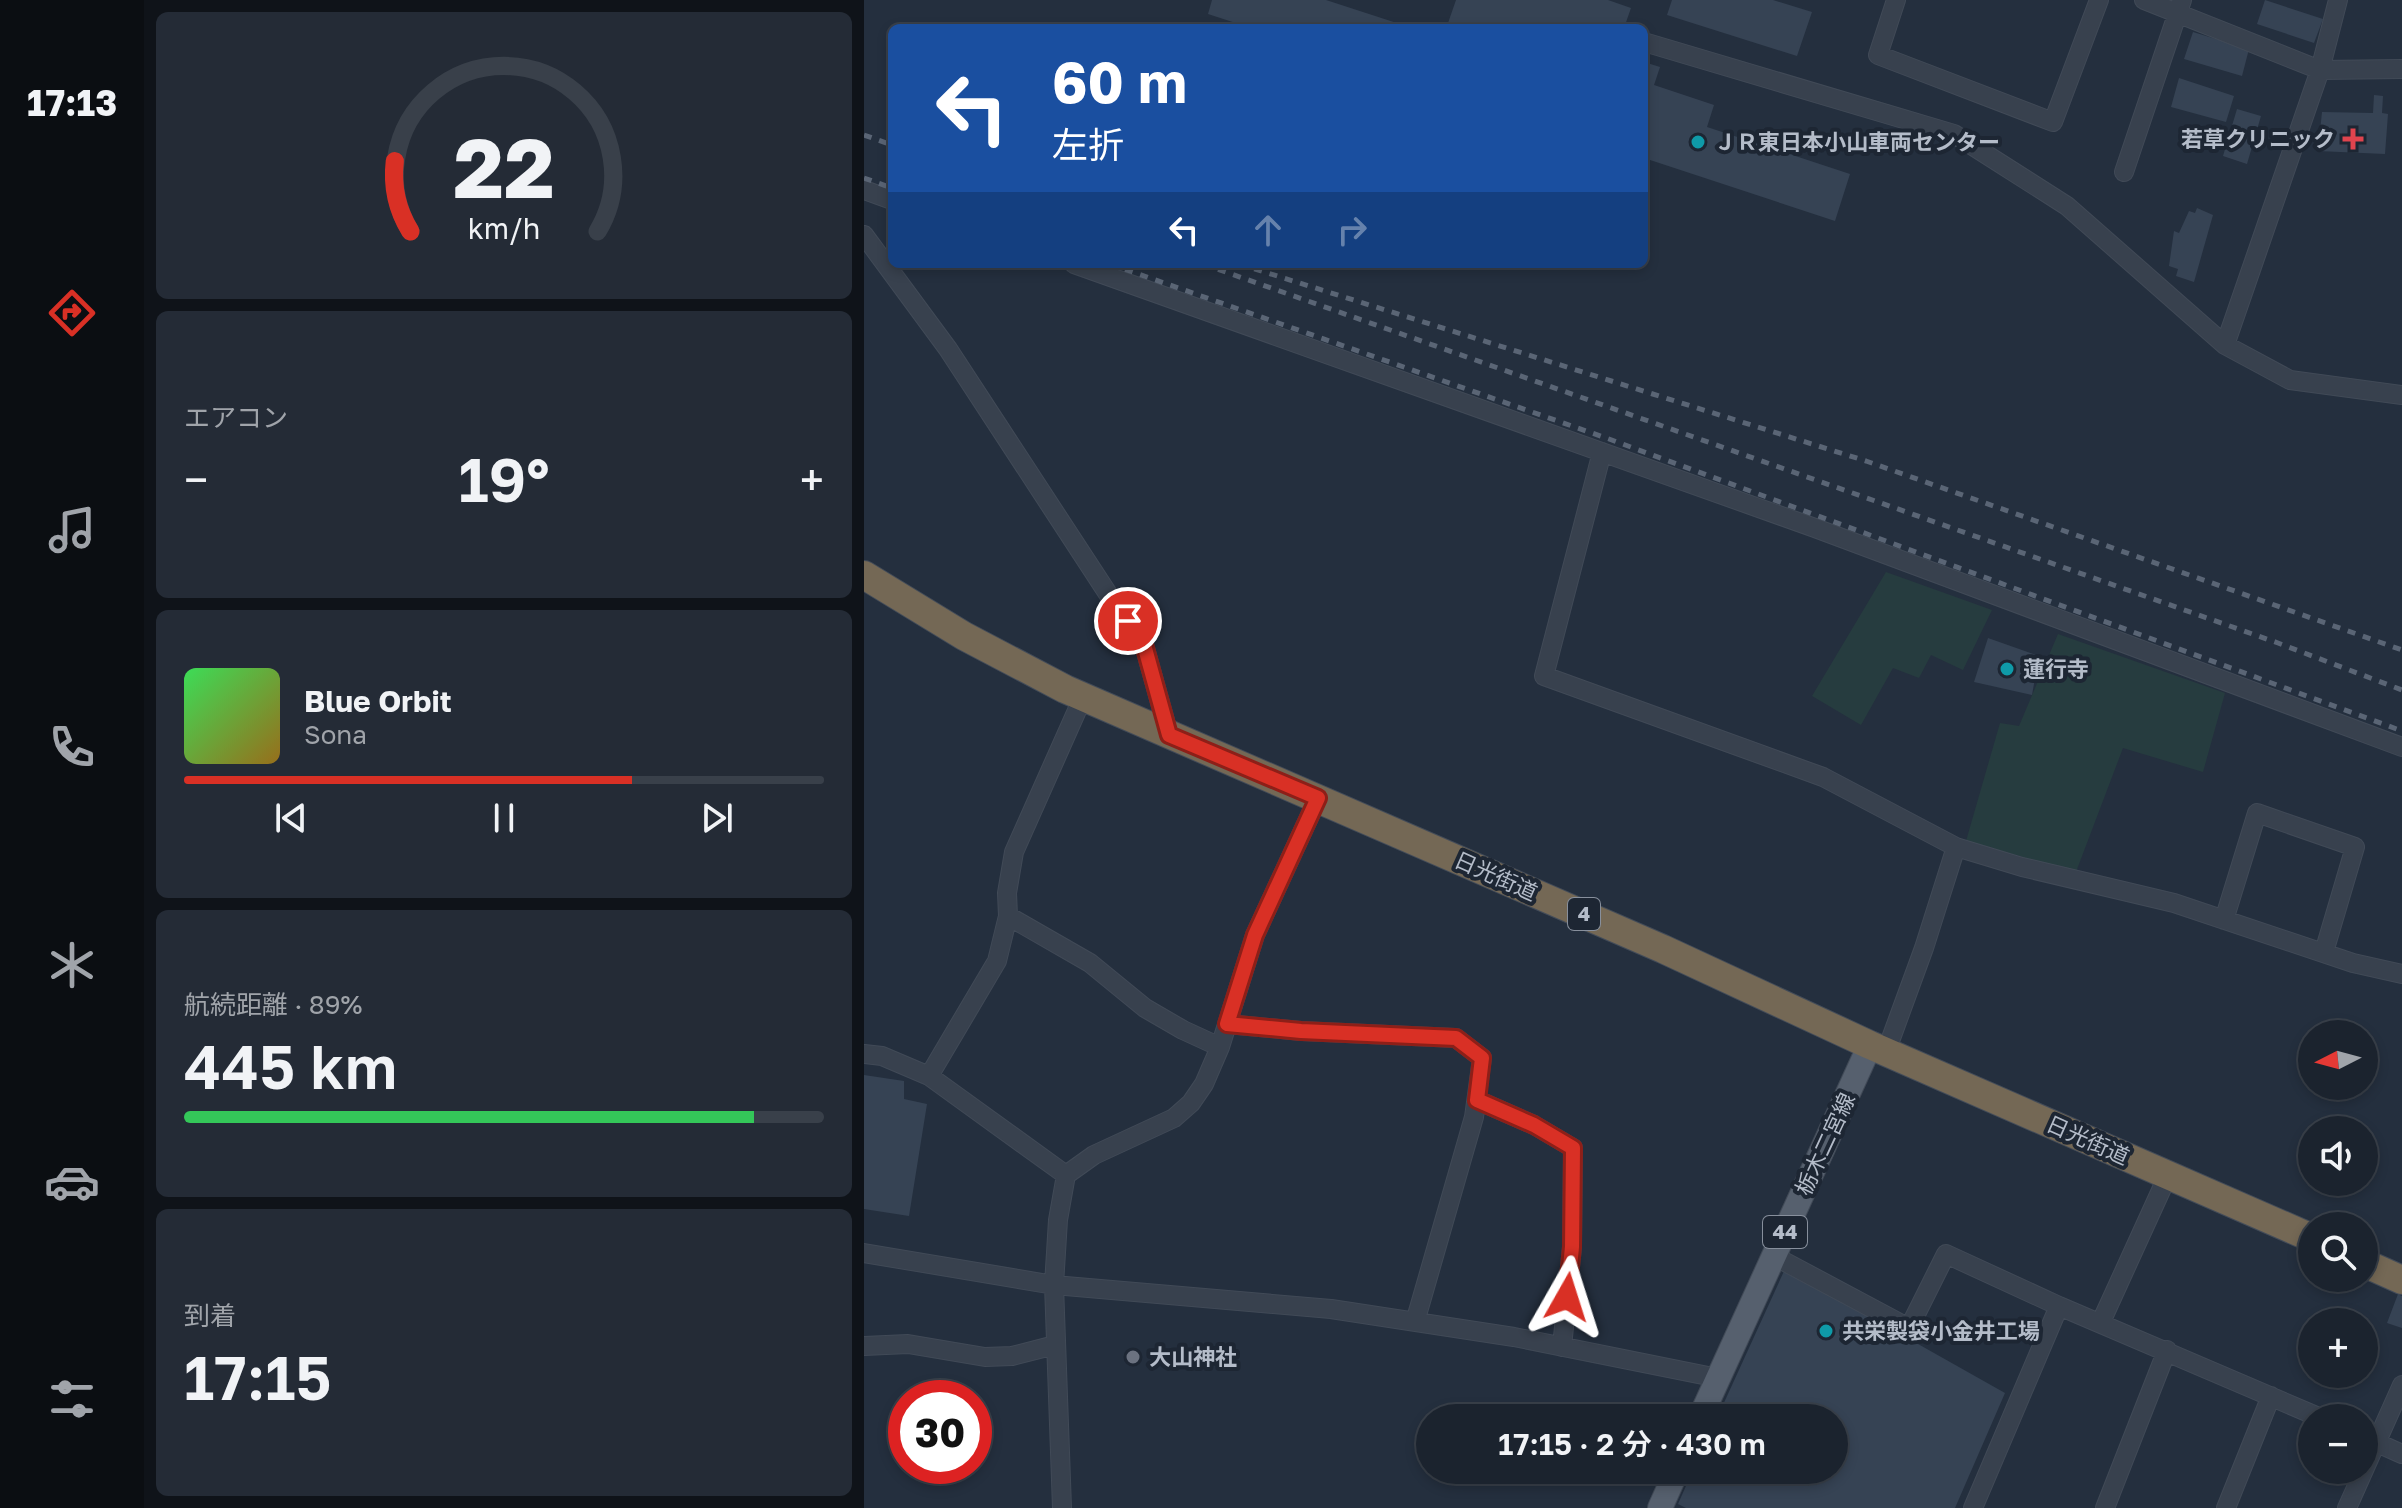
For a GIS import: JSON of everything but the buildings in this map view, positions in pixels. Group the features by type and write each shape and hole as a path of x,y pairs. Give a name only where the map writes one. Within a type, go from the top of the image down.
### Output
{"highway":[{"name":"日光街道","path":"864,575 964,636 1083,697 1739,983 1878,1049 2298,1232"},
{"path":"2378,1269 2402,1280"}],"main road":[{"name":"栃木二宮線","path":"1706,1404 1774,1256 1878,1049"},
{"path":"1660,1508 1671,1484"}],"street":[{"path":"1896,0 1878,55 2053,122 2099,0"},
{"path":"2144,0 2180,6 2320,70 2402,69"},
{"path":"2225,345 2320,70 2338,0"},
{"path":"2124,172 2180,6"},
{"path":"1648,43 1954,134 2067,206 2225,345 2290,380 2402,395"},
{"path":"864,190 888,199"},
{"path":"864,235 888,268"},
{"path":"888,268 948,349 1112,600 1143,641 1169,735"},
{"path":"1085,268 1815,528 2402,747"},
{"path":"1602,452 1544,676 1823,777 1956,847 2022,867 2174,903 2353,963 2402,974"},
{"path":"929,1076 997,961 1008,916 1007,893 1014,852 1083,697"},
{"path":"1062,1508 1054,1285 1058,1220 1066,1175 1094,1155 1174,1118 1204,1084 1220,1047 1259,926 1318,798"},
{"path":"2224,920 2257,813 2355,847 2324,952"},
{"path":"1878,1049 1924,948 1956,847"},
{"path":"1008,916 1090,963 1145,1008 1220,1047"},
{"path":"1227,1024 1301,1031 1456,1038 1482,1058 1474,1117 1415,1322"},
{"path":"864,1054 882,1056 929,1076 1066,1175"},
{"path":"1477,1100 1534,1125 1573,1148 1572,1247 1562,1347"},
{"path":"2101,1322 2168,1175"},
{"path":"864,1253 1054,1285 1331,1309 1562,1347 1718,1378"},
{"path":"1774,1256 1909,1328 1946,1254 2298,1408"},
{"path":"1973,1508 2059,1306"},
{"path":"864,1346 908,1344 985,1357 1012,1356 1055,1345"},
{"path":"2105,1508 2167,1350"},
{"path":"2378,1426 2402,1385"},
{"path":"2226,1508 2271,1396"},
{"path":"2378,1443 2402,1454"},
{"path":"2347,1508 2355,1484"}],"green space":[{"path":"1886,572 1992,610 1963,670 1931,655 1919,678 1893,668 1861,725 1812,696"},
{"path":"2058,634 2225,693 2203,772 2123,748 2076,872 1966,841 2000,723 2019,726"}],"railway":[{"path":"864,135 888,144"},
{"path":"864,178 888,187"},
{"path":"1121,268 1609,439 2402,731"},
{"path":"1214,268 2278,643 2402,690"},
{"path":"1252,268 1866,461 2402,650"}],"place":[{"name":"若草クリニック","path":"2353,139"},
{"name":"ＪＲ東日本小山車両センター","path":"1698,142"},
{"name":"蓮行寺","path":"2007,669"},
{"name":"共栄製袋小金井工場","path":"1826,1331"},
{"name":"大山神社","path":"1133,1357"}],"route":[{"path":"1128,621 1143,641 1169,735 1318,798 1255,935 1227,1024 1301,1031 1456,1038 1482,1058 1477,1100 1534,1125 1573,1148 1572,1247 1567,1297"}]}
